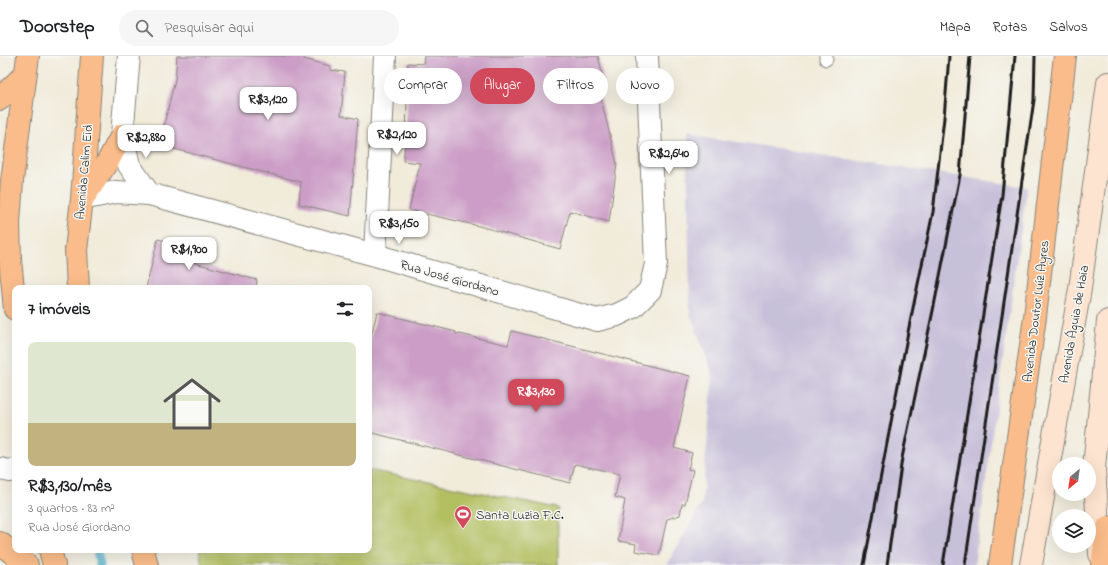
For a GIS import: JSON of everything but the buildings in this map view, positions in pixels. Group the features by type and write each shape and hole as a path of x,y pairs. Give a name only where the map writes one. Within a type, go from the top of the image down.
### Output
{"main road":[{"name":"Avenida Calim Eid","path":"78,285 76,250 82,199 92,56"},
{"name":"Avenida Doutor Luíz Ayres","path":"1000,565 1035,316 1065,56"},
{"path":"0,99 26,65"},
{"path":"13,285 9,223 12,180 26,65"},
{"name":"Avenida Águia de Haia","path":"1031,565 1080,289 1108,83"},
{"path":"82,199 108,161 122,135"},
{"path":"1101,565 1094,468 1108,321"},
{"path":"1101,565 1108,527"},
{"path":"0,543 12,553"},
{"path":"12,553 27,565"},
{"path":"51,553 54,565"},
{"path":"144,553 147,565"}],"street":[{"path":"129,56 122,135 129,164 149,194"},
{"path":"375,256 385,56"},
{"name":"Rua José Giordano","path":"82,199 116,192 149,194 375,256 596,320 618,315 633,307 650,290 656,264 647,56"},
{"path":"0,469 12,471"}],"shaded area":[{"path":"687,134 1027,187 974,565 667,565 702,503 713,375 690,313"}],"green space":[{"name":"Santa Luzia F.C.","path":"372,471 558,508 558,565 202,565 200,553 372,553"}],"waterway":[{"path":"98,553 100,565"}],"railway":[{"path":"864,565 908,332 933,212 944,118 949,56"},
{"path":"887,565 902,458 960,175 970,56"},
{"path":"943,565 1002,195 1015,56"},
{"path":"965,565 1034,100 1035,56"}],"place":[{"name":"Santa Luzia F.C.","path":"463,529"}]}
